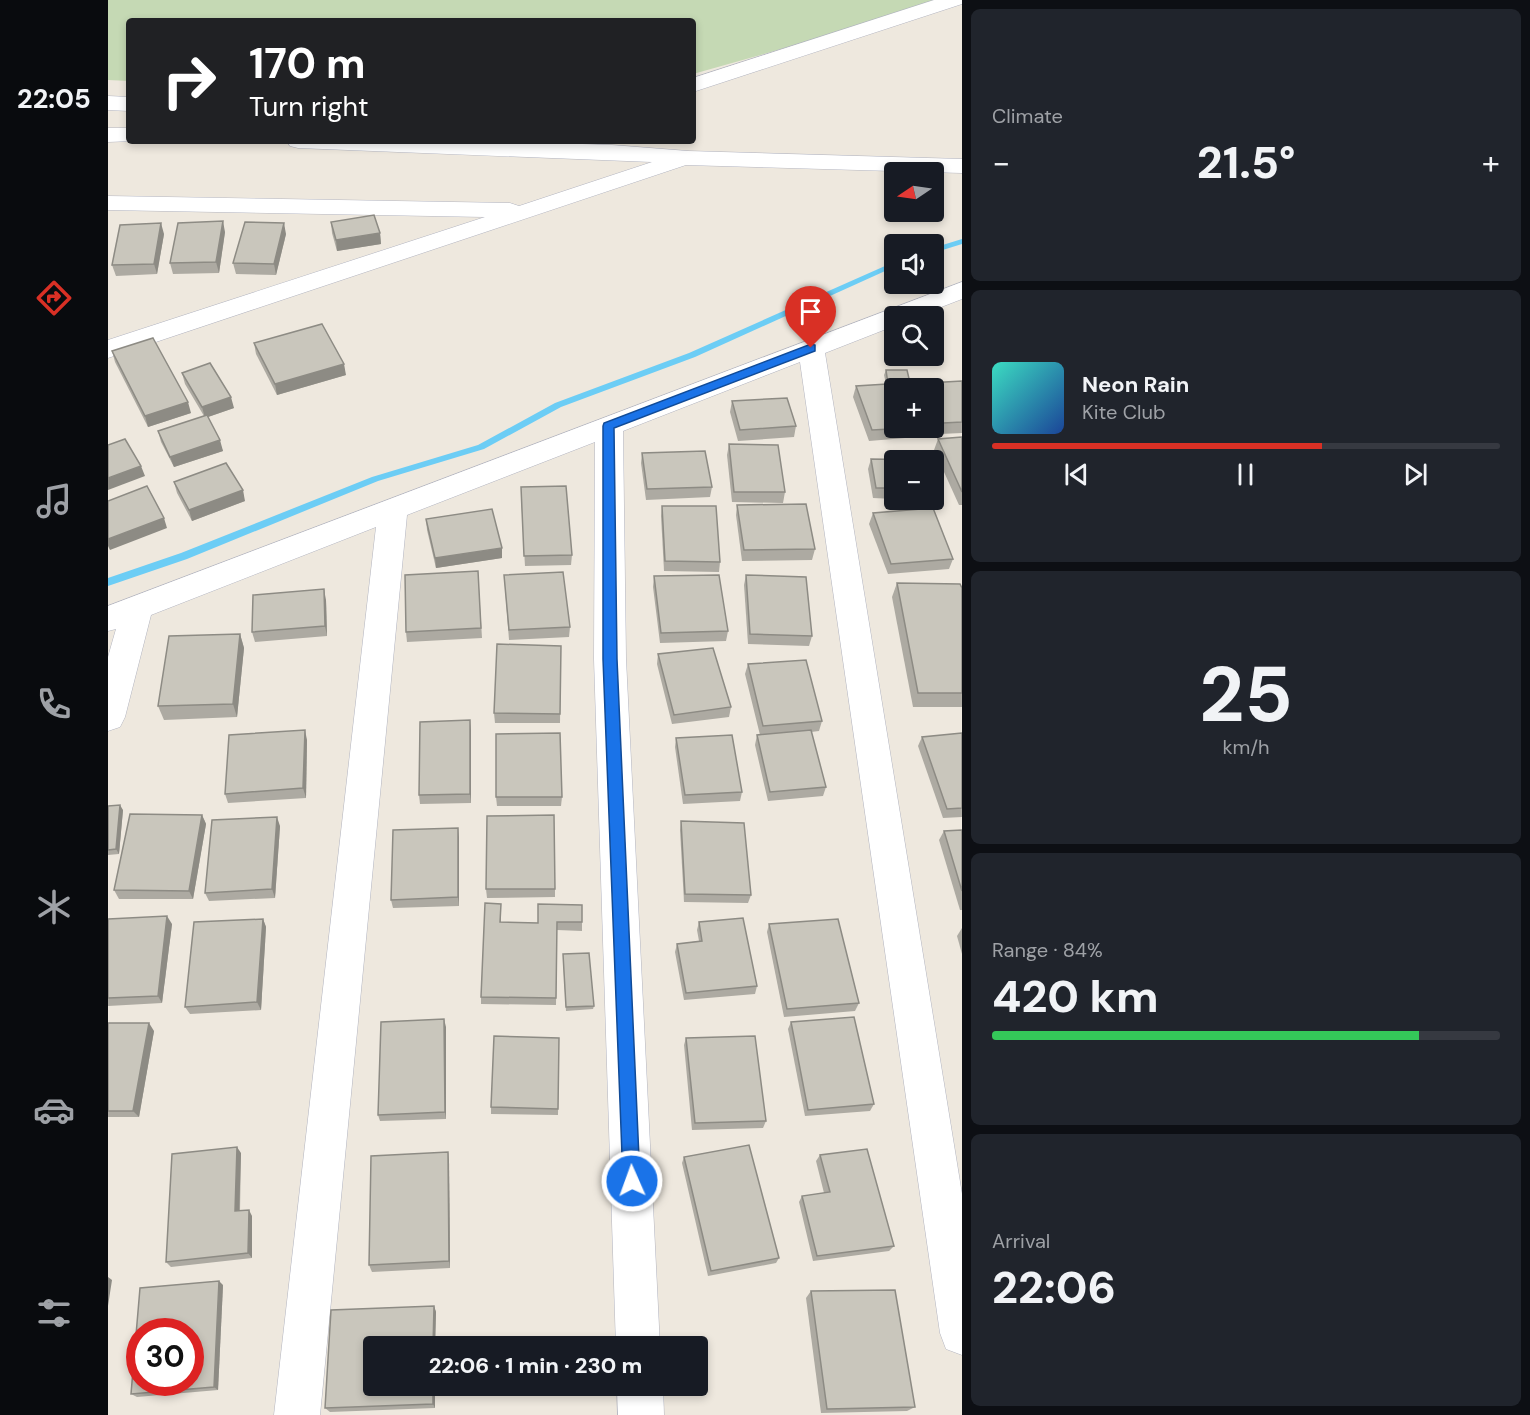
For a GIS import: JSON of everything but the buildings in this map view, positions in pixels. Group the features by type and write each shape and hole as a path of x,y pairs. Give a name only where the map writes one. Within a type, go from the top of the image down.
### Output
{"street":[{"path":"696,84 954,0"},
{"path":"108,103 126,104"},
{"path":"108,135 126,135"},
{"path":"486,144 611,146 688,158 962,166"},
{"path":"108,349 536,210 688,158"},
{"path":"108,203 536,210"},
{"path":"416,207 471,231"},
{"path":"108,717 122,614 962,290"},
{"path":"811,348 962,1334"},
{"path":"609,426 610,659 638,1336"},
{"path":"297,1415 393,510"},
{"path":"640,1396 641,1415"}],"green space":[{"path":"108,0 955,0 696,73 696,18 126,18 126,81 108,80"}],"waterway":[{"path":"944,247 962,241"},
{"path":"108,582 184,556 375,479 481,447 558,405 692,355 884,269"}],"route":[{"path":"632,1181 610,659 609,426 811,348"}]}
